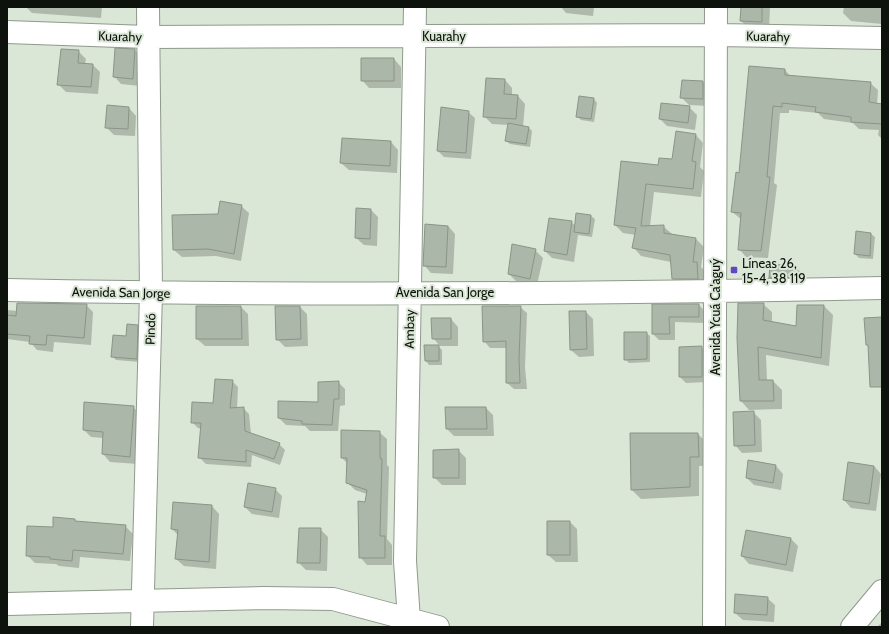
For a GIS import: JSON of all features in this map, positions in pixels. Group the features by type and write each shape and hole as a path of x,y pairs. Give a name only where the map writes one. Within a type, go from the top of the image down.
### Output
{"street":[{"name":"Pindó","path":"142,627 152,293 147,37 148,7"},
{"name":"Ambay","path":"408,623 405,561 415,7"},
{"name":"Avenida Ycuá Ca'aguý","path":"714,627 716,7"},
{"name":"Kuarahy","path":"7,32 147,37 716,35 882,38"},
{"name":"Avenida San Jorge","path":"7,290 152,293 715,292 882,288"},
{"path":"852,627 882,591"},
{"path":"7,604 264,598 333,599 408,623 438,627"}],"building":[{"path":"741,7 762,7 762,22 740,21"},
{"path":"115,48 135,49 133,79 113,77"},
{"path":"61,49 79,50 78,63 93,64 91,87 57,85"},
{"path":"361,58 394,58 394,81 361,81"},
{"path":"749,66 785,69 785,75 871,82 869,102 882,104 882,124 851,122 851,117 815,112 816,107 782,103 782,107 773,106 767,177 770,177 761,251 738,250 741,213 731,212 736,172 739,173"},
{"path":"486,78 505,79 504,94 518,95 516,119 483,117"},
{"path":"682,80 703,81 703,99 680,98"},
{"path":"579,96 594,98 591,119 576,117"},
{"path":"661,103 690,106 688,123 659,119"},
{"path":"107,105 129,107 128,129 105,128"},
{"path":"441,107 469,111 466,153 437,151"},
{"path":"508,123 529,127 526,144 505,141"},
{"path":"676,131 696,134 692,161 696,162 693,189 646,184 641,226 664,225 664,233 696,238 693,262 697,262 698,279 672,279 670,255 632,248 636,228 614,225 621,161 658,165 659,158 672,159"},
{"path":"342,138 391,141 390,166 340,163"},
{"path":"220,201 242,205 234,254 208,249 173,250 172,215 218,214"},
{"path":"356,208 371,209 370,239 355,238"},
{"path":"576,213 591,215 589,234 574,232"},
{"path":"549,218 572,221 567,255 544,251"},
{"path":"425,224 448,226 446,267 423,266"},
{"path":"856,231 871,233 870,256 854,254"},
{"path":"512,244 536,249 530,279 508,274"},
{"path":"770,264 796,266 795,277 769,278"},
{"path":"17,303 87,304 84,338 47,335 46,345 29,344 30,336 7,334 7,315 16,316"},
{"path":"738,303 764,303 763,320 796,326 797,305 824,305 821,358 758,347 759,380 773,380 774,401 740,401 737,338"},
{"path":"652,304 699,304 699,317 669,317 670,334 652,334"},
{"path":"196,306 241,306 242,339 196,339"},
{"path":"275,306 300,306 301,339 276,340"},
{"path":"482,306 521,306 519,359 520,383 506,383 506,341 483,342"},
{"path":"569,311 586,311 587,349 570,350"},
{"path":"882,317 882,387 870,387 868,345 866,345 864,318"},
{"path":"431,318 451,318 451,339 432,339"},
{"path":"127,324 138,325 137,359 111,357 113,335 126,336"},
{"path":"624,332 647,332 647,359 624,360"},
{"path":"424,345 439,345 439,361 425,361"},
{"path":"702,346 702,377 679,377 679,347"},
{"path":"215,379 233,380 230,408 244,407 245,431 280,443 274,459 246,450 246,462 198,458 201,423 191,423 192,402 213,403"},
{"path":"339,381 339,399 334,399 332,425 302,424 302,421 278,418 278,401 318,402 318,382"},
{"path":"84,402 134,406 130,457 102,454 103,432 83,430"},
{"path":"445,407 486,407 487,429 446,429"},
{"path":"754,411 755,445 734,446 733,412"},
{"path":"341,430 380,431 380,458 382,459 380,536 385,536 385,558 359,558 358,501 365,502 367,490 346,483 347,458 341,458"},
{"path":"630,433 698,433 699,457 690,457 690,487 631,490"},
{"path":"459,449 459,478 433,478 433,450"},
{"path":"748,460 776,465 773,483 746,478"},
{"path":"848,462 874,466 869,504 843,500"},
{"path":"248,483 276,488 272,512 244,507"},
{"path":"173,502 212,505 209,562 175,559 178,530 171,529"},
{"path":"53,517 75,519 75,521 126,525 123,554 73,550 72,561 50,559 50,557 26,556 27,526 53,527"},
{"path":"547,521 570,521 570,555 547,555"},
{"path":"299,528 321,528 320,563 297,563"},
{"path":"746,530 791,538 786,565 741,556"},
{"path":"735,594 768,597 767,615 734,613"}],"place":[{"name":"Líneas 26, 15-4, 38 119","path":"734,270"}]}
